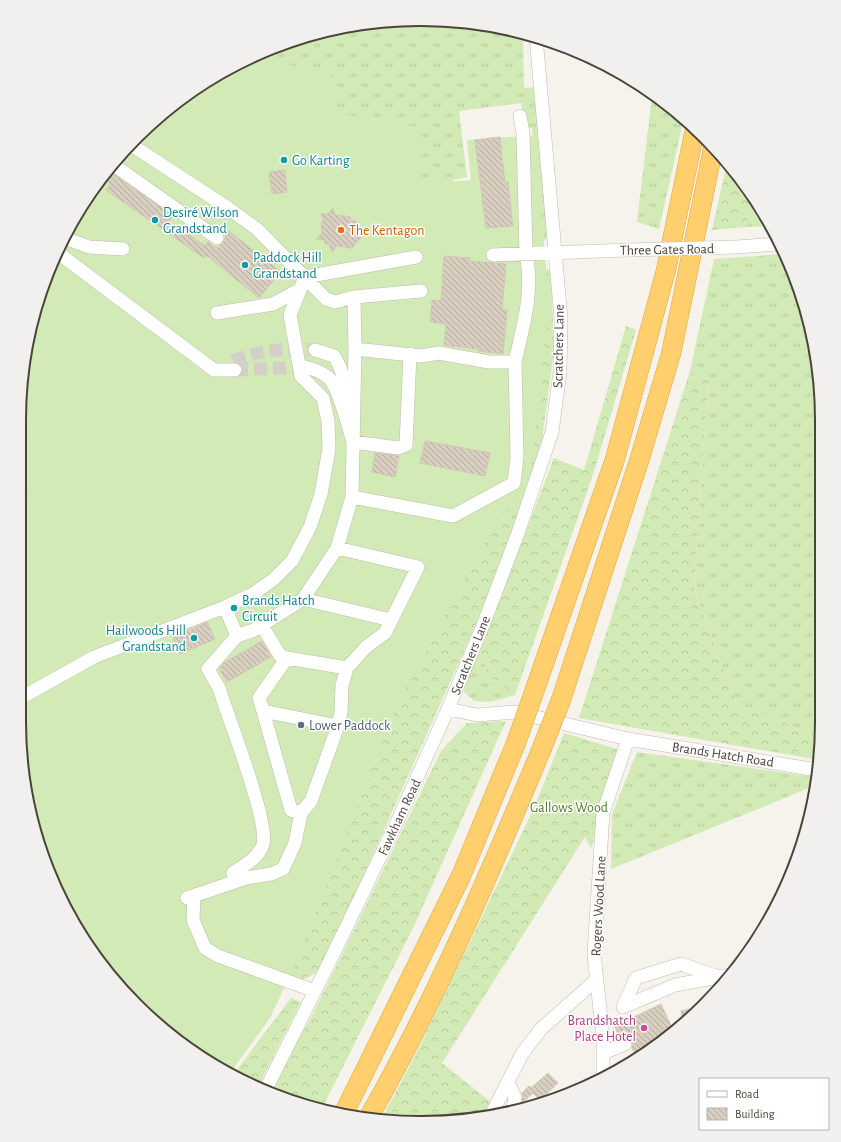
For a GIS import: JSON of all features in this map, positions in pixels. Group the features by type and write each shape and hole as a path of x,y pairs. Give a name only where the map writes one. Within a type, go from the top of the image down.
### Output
{"highway":[{"path":"346,1108 461,876 516,743 615,459 666,270 693,136"},
{"path":"371,1113 396,1070 486,881 561,700 639,461 671,354 712,155"}],"street":[{"name":"Scratchers Lane","path":"448,709 515,540 552,432 560,372 561,319 537,44"},
{"path":"352,497 453,516 514,483 517,457 515,362 527,310 529,269 526,254 523,133 520,116"},
{"path":"136,148 228,208 257,229 321,295 329,301 334,302 354,297 421,291"},
{"path":"118,167 217,238"},
{"path":"70,240 89,247 123,249"},
{"name":"Three Gates Road","path":"493,255 737,247 773,244"},
{"path":"63,256 214,370 234,365 213,360 65,250"},
{"path":"305,277 416,257"},
{"path":"26,694 94,656 225,607 253,594 274,579 292,561 310,527 321,494 329,449 328,421 323,398 309,386 301,376 290,315 305,277"},
{"path":"217,313 273,304 299,290"},
{"path":"235,882 233,873 258,855 263,843 262,820 219,688 208,669 237,636 262,626 303,599 336,548 352,497 356,348 354,297"},
{"path":"356,348 421,356 439,354 489,362 515,362"},
{"path":"315,350 334,356 342,368 345,388 344,414"},
{"path":"354,442 398,448 406,445 410,354"},
{"path":"305,367 317,370 330,378 354,442"},
{"path":"316,991 218,956 205,948 193,920 190,897 246,878 271,874 282,868 295,843 302,812 311,801 338,726 341,712 342,685 347,668 366,647 384,633 418,567 336,548"},
{"path":"303,599 391,620"},
{"path":"225,607 237,636"},
{"path":"262,626 281,657 347,668"},
{"path":"286,658 259,698 291,810 302,812"},
{"path":"448,709 477,715 515,712 628,739"},
{"name":"Fawkham Road","path":"268,1085 316,991 397,822 448,709"},
{"path":"263,710 338,726"},
{"name":"Brands Hatch Road","path":"628,739 812,769"},
{"name":"Rogers Wood Lane","path":"603,1071 603,1052 594,954 603,813 628,739"},
{"path":"721,977 675,985 623,1007 636,978 681,964 722,975"},
{"path":"494,1109 522,1054 541,1029 596,980"},
{"path":"578,996 599,1008"},
{"path":"603,1052 625,1044"},
{"path":"508,1083 515,1097 514,1105"}],"green space":[{"path":"420,26 446,27 472,29 523,39 524,88 538,87 548,238 543,241 532,128 525,128 521,103 459,111 467,177 453,180 457,216 422,210 369,137 251,65 270,56 318,39 369,29"},
{"name":"Brands Hatch Circuit","path":"263,59 263,61 330,71 334,113 419,127 422,184 471,180 467,140 535,135 549,303 529,490 499,516 399,701 296,962 270,1018 233,1068 201,1050 180,1034 160,1018 124,982 92,941 67,896 56,872 39,824 29,773 26,722 27,395 29,369 39,318 47,294 56,270 79,223 92,201 124,160 160,124 201,92"},
{"path":"651,101 682,125 659,229 637,222"},
{"path":"725,170 751,204 746,227 712,230"},
{"path":"751,204 764,226 746,227"},
{"path":"778,254 802,318 812,369 815,420 814,735 737,705 694,590 708,382 690,371 714,259"},
{"path":"541,269 551,270 554,350 542,440 517,521 477,622 336,937 316,973 301,981 226,954"},
{"path":"626,326 636,330 593,475 515,695 489,676 479,648 501,597 554,458 584,470"},
{"path":"690,371 708,381 694,590 737,705 814,735 813,759 579,718"},
{"path":"479,648 489,676 515,695 490,702 474,701 464,692 463,683"},
{"path":"506,721 414,926 324,1104 270,1086 311,1018 441,751 467,723"},
{"name":"Gallows Wood","path":"564,733 617,749 591,849 585,837 442,1063 498,1108 472,1113 446,1115 420,1116 384,1114 416,1054 534,808"},
{"path":"637,752 811,776 809,788 611,869 612,814"},
{"path":"291,998 301,1002 261,1082 237,1070"}],"building":[{"path":"500,137 505,183 508,182 513,226 486,228 475,140"},
{"path":"285,170 287,192 272,194 269,172"},
{"path":"113,174 173,216 169,221 205,246 208,242 216,248 221,245 229,231 281,272 259,298 206,255 204,258 106,190 111,184 107,181"},
{"name":"The Kentagon","path":"333,208 335,215 351,217 350,220 356,221 362,236 352,248 337,246 332,252 329,244 326,244 324,240 316,239 322,233 321,223 323,220 321,214 328,214"},
{"path":"444,256 470,258 469,261 506,264 502,310 507,310 503,354 444,345 446,324 430,322 432,300 441,301"},
{"path":"425,441 490,453 485,476 420,463"},
{"path":"375,453 399,456 395,477 372,472"},
{"name":"Hailwoods Hill Grandstand","path":"207,622 215,639 180,654 173,638"},
{"path":"262,641 271,657 227,682 219,668 225,662"},
{"name":"Brandshatch Place Hotel","path":"661,1004 671,1026 635,1053 632,1048 632,1041 626,1036 619,1038 615,1026"},
{"path":"690,1009 682,1017 681,1011"},
{"path":"548,1073 558,1083 544,1096 538,1098 533,1093 522,1103 522,1093 529,1086 531,1088"}],"tunnel":[{"path":"233,361 263,352 294,349 315,350"},
{"path":"235,370 305,367"}],"place":[{"name":"Go Karting","path":"284,160"},
{"name":"Desiré Wilson Grandstand","path":"155,220"},
{"name":"The Kentagon","path":"341,230"},
{"name":"Paddock Hill Grandstand","path":"245,265"},
{"name":"Brands Hatch Circuit","path":"234,608"},
{"name":"Hailwoods Hill Grandstand","path":"194,638"},
{"name":"Lower Paddock","path":"301,725"},
{"name":"Brandshatch Place Hotel","path":"644,1028"}]}
